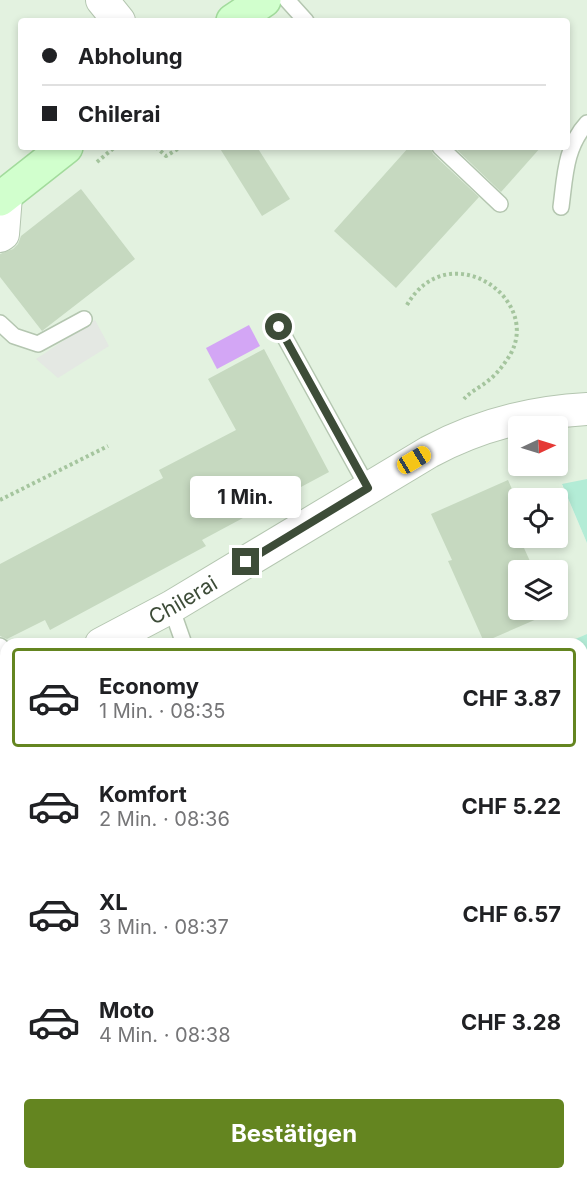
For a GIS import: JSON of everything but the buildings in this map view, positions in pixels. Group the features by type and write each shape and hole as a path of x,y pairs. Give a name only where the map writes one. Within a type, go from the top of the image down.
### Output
{"street":[{"path":"102,0 117,18"},
{"path":"237,18 264,0"},
{"path":"0,236 3,234 3,198 62,150"},
{"name":"Chilerai","path":"112,638 171,607 455,438 473,431 544,414 587,409"}],"lane":[{"path":"287,0 303,18"},
{"path":"561,207 568,155 587,123"},
{"path":"443,150 500,204"},
{"path":"0,323 14,336 38,344 84,319"},
{"path":"279,327 368,488"},
{"path":"171,607 182,638"}],"path":[{"path":"159,150 166,156 176,150"},
{"path":"407,304 414,292 428,281 448,274 468,275 489,282 508,300 517,328 511,354 491,379 461,402"},
{"path":"0,500 108,446"}],"shaded area":[{"path":"0,0 587,0 587,479 562,485 563,488 508,488 508,548 568,548 568,499 587,543 587,634 579,638 0,638"},
{"path":"95,320 109,346 58,378 36,359"},
{"path":"249,325 260,346 217,369 206,348"}],"green space":[{"path":"587,479 587,543 568,498 568,488 564,488 562,484"}],"route":[{"path":"246,562 368,488 279,327"}]}
